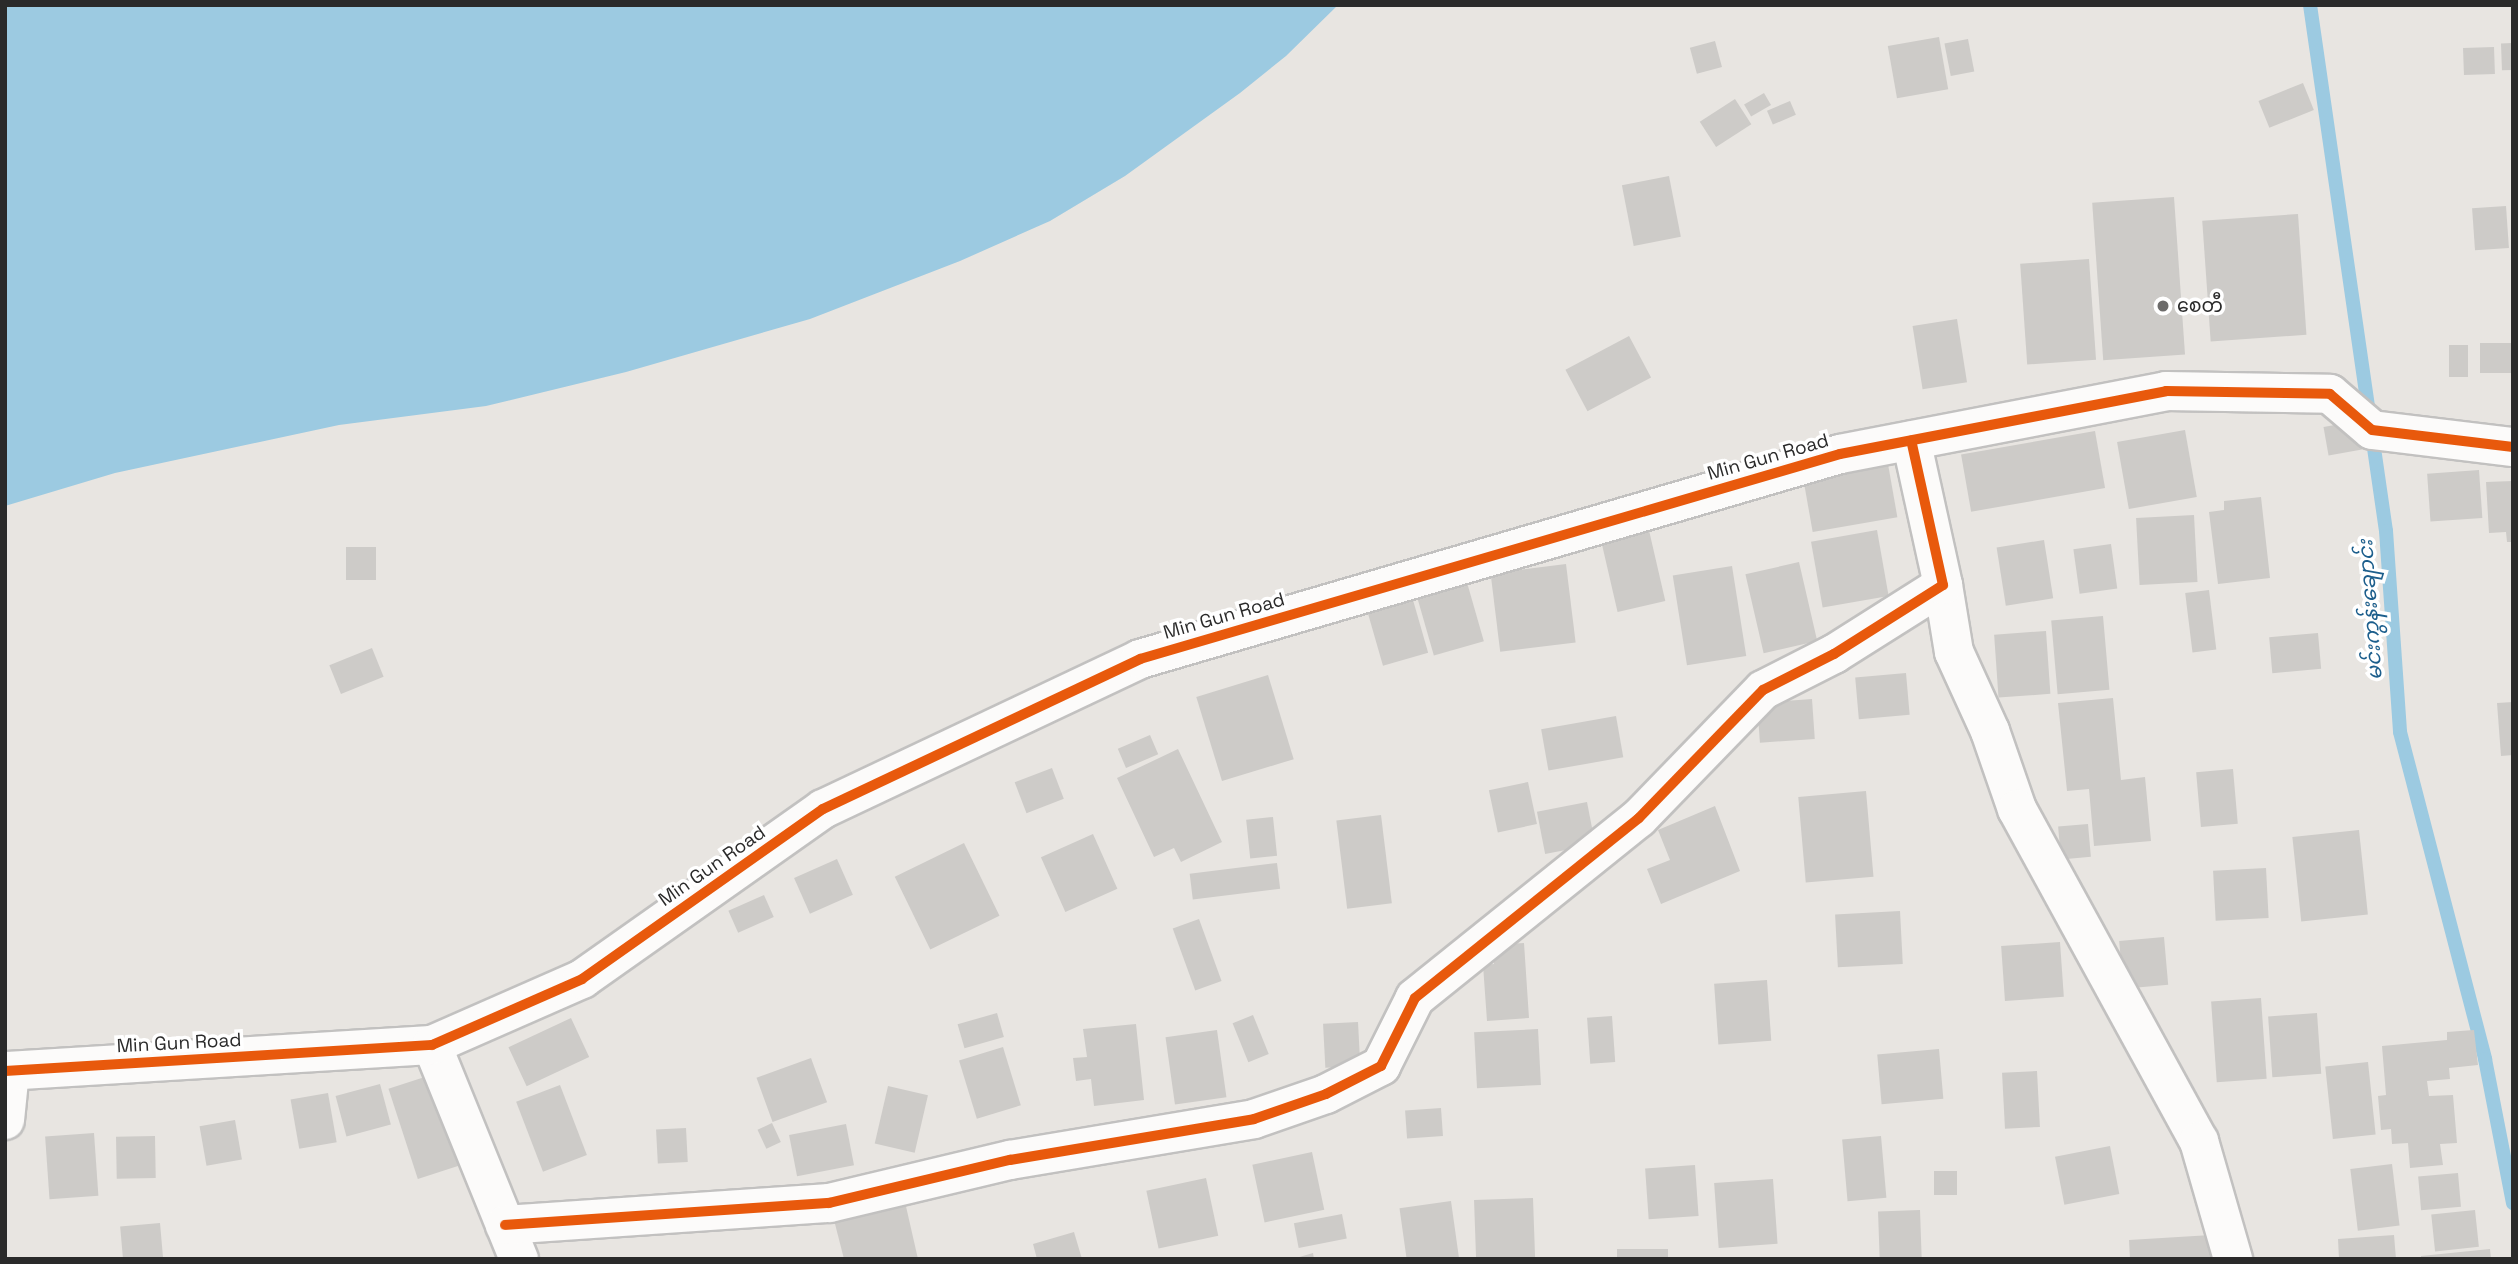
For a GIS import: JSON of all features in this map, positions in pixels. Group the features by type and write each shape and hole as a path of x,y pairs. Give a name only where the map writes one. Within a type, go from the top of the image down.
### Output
{"street":[{"name":"Min Gun Road","path":"8,1071 432,1045 582,979 823,809 1140,659 1840,454 2166,391 2330,394 2372,430 2513,447"},
{"path":"1911,440 1943,585 1954,652 1990,731 2017,809 2199,1141 2233,1259"},
{"path":"432,1045 512,1242 829,1203 1010,1160 1254,1119 1326,1094 1381,1066 1415,998 1639,818 1763,690 1834,654 1943,585"},
{"path":"5,1120 8,1071"}],"water":[{"path":"5,5 1338,5 1286,56 1240,93 1125,176 1050,221 960,261 810,319 626,372 486,406 339,425 115,473 5,506"}],"building":[{"path":"1939,37 1948,89 1897,98 1888,46"},
{"path":"1968,39 1974,71 1951,76 1944,44"},
{"path":"1715,41 1722,67 1697,74 1690,48"},
{"path":"2501,43 2512,43 2513,70 2502,70"},
{"path":"2494,47 2495,74 2464,75 2463,48"},
{"path":"2303,83 2314,110 2269,128 2258,101"},
{"path":"1764,93 1771,105 1751,117 1744,104"},
{"path":"1735,99 1751,124 1716,147 1700,122"},
{"path":"1790,101 1796,115 1773,125 1767,111"},
{"path":"1669,176 1681,237 1634,246 1622,185"},
{"path":"2174,197 2185,355 2103,360 2092,203"},
{"path":"2506,206 2509,248 2475,250 2472,208"},
{"path":"2298,214 2306,335 2211,341 2202,221"},
{"path":"2089,259 2096,360 2027,365 2020,264"},
{"path":"1957,319 1967,382 1923,389 1913,326"},
{"path":"1629,336 1651,377 1587,411 1565,370"},
{"path":"2480,343 2513,343 2513,373 2480,373"},
{"path":"2449,345 2468,345 2468,377 2449,377"},
{"path":"2357,421 2362,450 2329,455 2324,427"},
{"path":"2185,430 2197,497 2129,509 2117,442"},
{"path":"2095,431 2105,488 1971,512 1961,455"},
{"path":"1888,464 1897,517 1813,532 1803,479"},
{"path":"2479,470 2482,518 2430,522 2427,474"},
{"path":"2513,481 2513,542 2507,542 2506,532 2489,533 2486,482"},
{"path":"2261,497 2270,578 2218,584 2209,512 2224,510 2224,501"},
{"path":"2194,515 2198,582 2140,585 2136,518"},
{"path":"1648,526 1665,601 1618,612 1600,537"},
{"path":"1877,530 1889,596 1823,608 1811,542"},
{"path":"2044,540 2053,598 2006,606 1997,548"},
{"path":"2111,544 2117,589 2080,594 2073,549"},
{"path":"346,547 376,547 376,580 346,580"},
{"path":"1799,562 1817,641 1764,653 1745,574"},
{"path":"1566,564 1576,642 1500,652 1491,573"},
{"path":"1732,566 1746,656 1687,665 1673,575"},
{"path":"1464,572 1484,641 1434,656 1414,586"},
{"path":"2209,590 2216,650 2192,652 2185,593"},
{"path":"1413,600 1428,653 1383,666 1368,613"},
{"path":"2103,616 2109,690 2058,694 2051,621"},
{"path":"2046,631 2050,694 1999,697 1994,635"},
{"path":"2318,633 2321,669 2272,673 2269,637"},
{"path":"372,648 384,677 341,694 329,665"},
{"path":"1906,673 1910,715 1859,719 1855,677"},
{"path":"1268,675 1294,759 1222,781 1196,697"},
{"path":"2113,698 2121,780 2145,777 2151,841 2094,846 2089,789 2067,791 2058,703"},
{"path":"1812,699 1815,739 1760,743 1757,703"},
{"path":"2513,702 2513,755 2501,756 2497,703"},
{"path":"1616,716 1623,757 1548,771 1541,729"},
{"path":"1150,735 1158,754 1126,768 1118,749"},
{"path":"1178,749 1222,842 1181,862 1174,848 1154,857 1117,778"},
{"path":"1052,768 1064,799 1026,813 1015,782"},
{"path":"2233,769 2238,824 2201,827 2196,772"},
{"path":"1528,782 1537,824 1498,832 1489,790"},
{"path":"1866,791 1873,877 1806,883 1798,797"},
{"path":"1587,802 1595,844 1545,854 1537,812"},
{"path":"1715,806 1740,871 1661,904 1647,869 1670,860 1658,830"},
{"path":"1381,815 1392,903 1347,909 1336,820"},
{"path":"1273,817 1277,856 1250,859 1246,820"},
{"path":"2088,824 2091,857 2061,859 2058,827"},
{"path":"2359,830 2368,915 2301,922 2292,837"},
{"path":"1093,834 1117,889 1065,912 1041,857"},
{"path":"964,843 1000,916 930,950 895,877"},
{"path":"837,859 853,895 810,914 794,878"},
{"path":"1277,863 1280,889 1193,900 1190,874"},
{"path":"2266,868 2269,918 2216,921 2213,871"},
{"path":"764,895 774,917 738,933 728,911"},
{"path":"1900,911 1903,964 1838,967 1835,914"},
{"path":"1199,919 1222,981 1195,991 1173,929"},
{"path":"2164,937 2168,985 2123,989 2119,941"},
{"path":"2060,942 2064,997 2005,1001 2001,946"},
{"path":"1524,943 1529,1018 1487,1021 1483,965 1494,964 1493,945"},
{"path":"1767,980 1771,1041 1718,1045 1714,984"},
{"path":"2261,998 2267,1079 2217,1082 2211,1001"},
{"path":"997,1013 1004,1037 964,1048 958,1024"},
{"path":"2317,1013 2321,1074 2272,1077 2268,1016"},
{"path":"1253,1015 1269,1054 1248,1062 1233,1023"},
{"path":"1612,1016 1615,1062 1590,1064 1587,1018"},
{"path":"571,1018 589,1057 527,1086 508,1047"},
{"path":"1358,1022 1360,1066 1325,1068 1323,1024"},
{"path":"1136,1024 1144,1100 1094,1106 1091,1079 1076,1081 1073,1058 1087,1057 1083,1029"},
{"path":"1538,1029 1541,1085 1477,1088 1474,1032"},
{"path":"1217,1030 1226,1097 1175,1105 1166,1037"},
{"path":"2474,1030 2478,1065 2449,1068 2450,1079 2427,1081 2429,1096 2453,1095 2457,1143 2440,1144 2443,1165 2410,1168 2408,1143 2392,1144 2391,1129 2381,1130 2378,1096 2386,1095 2382,1046 2447,1040 2447,1032"},
{"path":"1003,1047 1021,1105 977,1119 959,1060"},
{"path":"1939,1049 1943,1099 1882,1104 1877,1054"},
{"path":"811,1058 827,1102 773,1122 756,1078"},
{"path":"2368,1062 2376,1135 2333,1139 2325,1066"},
{"path":"2037,1071 2040,1127 2005,1129 2002,1073"},
{"path":"437,1073 466,1163 418,1179 388,1089"},
{"path":"380,1084 391,1125 346,1136 336,1096"},
{"path":"560,1085 587,1155 543,1172 516,1102"},
{"path":"888,1086 928,1095 915,1153 875,1143"},
{"path":"328,1093 337,1142 299,1149 291,1100"},
{"path":"1441,1108 1443,1136 1407,1138 1405,1111"},
{"path":"235,1120 242,1159 206,1166 200,1126"},
{"path":"772,1123 781,1142 766,1149 757,1130"},
{"path":"846,1124 854,1165 797,1176 789,1135"},
{"path":"686,1128 688,1162 658,1164 656,1130"},
{"path":"94,1133 98,1196 50,1199 45,1136"},
{"path":"155,1136 156,1178 117,1179 116,1137"},
{"path":"1881,1136 1886,1198 1848,1201 1842,1139"},
{"path":"2110,1146 2119,1194 2064,1205 2055,1157"},
{"path":"1312,1152 1324,1210 1265,1222 1252,1165"},
{"path":"2392,1164 2400,1226 2358,1231 2350,1169"},
{"path":"1695,1165 1699,1216 1649,1219 1645,1168"},
{"path":"1934,1171 1957,1171 1957,1195 1934,1195"},
{"path":"2458,1173 2461,1207 2421,1210 2418,1176"},
{"path":"1206,1178 1218,1236 1159,1248 1146,1191"},
{"path":"1773,1179 1778,1244 1719,1248 1714,1183"},
{"path":"1533,1198 1535,1259 1476,1259 1474,1200"},
{"path":"1451,1201 1459,1259 1407,1259 1400,1208"},
{"path":"905,1202 918,1259 844,1259 834,1220"},
{"path":"1920,1210 1922,1259 1880,1259 1878,1211"},
{"path":"2475,1210 2479,1247 2435,1251 2431,1215"},
{"path":"1342,1214 1347,1239 1299,1248 1294,1223"},
{"path":"160,1223 163,1259 123,1259 120,1226"},
{"path":"1074,1232 1082,1259 1037,1259 1033,1244"},
{"path":"2211,1235 2213,1259 2130,1259 2129,1240"},
{"path":"2394,1235 2396,1259 2339,1259 2338,1239"},
{"path":"1617,1249 1668,1249 1668,1259 1617,1259"},
{"path":"2490,1249 2491,1259 2421,1259 2421,1256"},
{"path":"1313,1253 1314,1259 1296,1259 1296,1258"}],"waterway":[{"name":"မင်းကွန်းချောင်း","path":"2310,5 2386,531 2400,732 2485,1059 2513,1203"}],"cycle path":[{"path":"5,1071 432,1045 582,979 823,809 1140,659 1840,454 2166,391 2330,394 2372,430 2513,447"},
{"path":"505,1225 829,1203 1010,1160 1254,1119 1326,1094 1381,1066 1415,998 1639,818 1763,690 1834,654 1943,585 1911,440"}],"place":[{"name":"စေတီ","path":"2163,306"}]}
